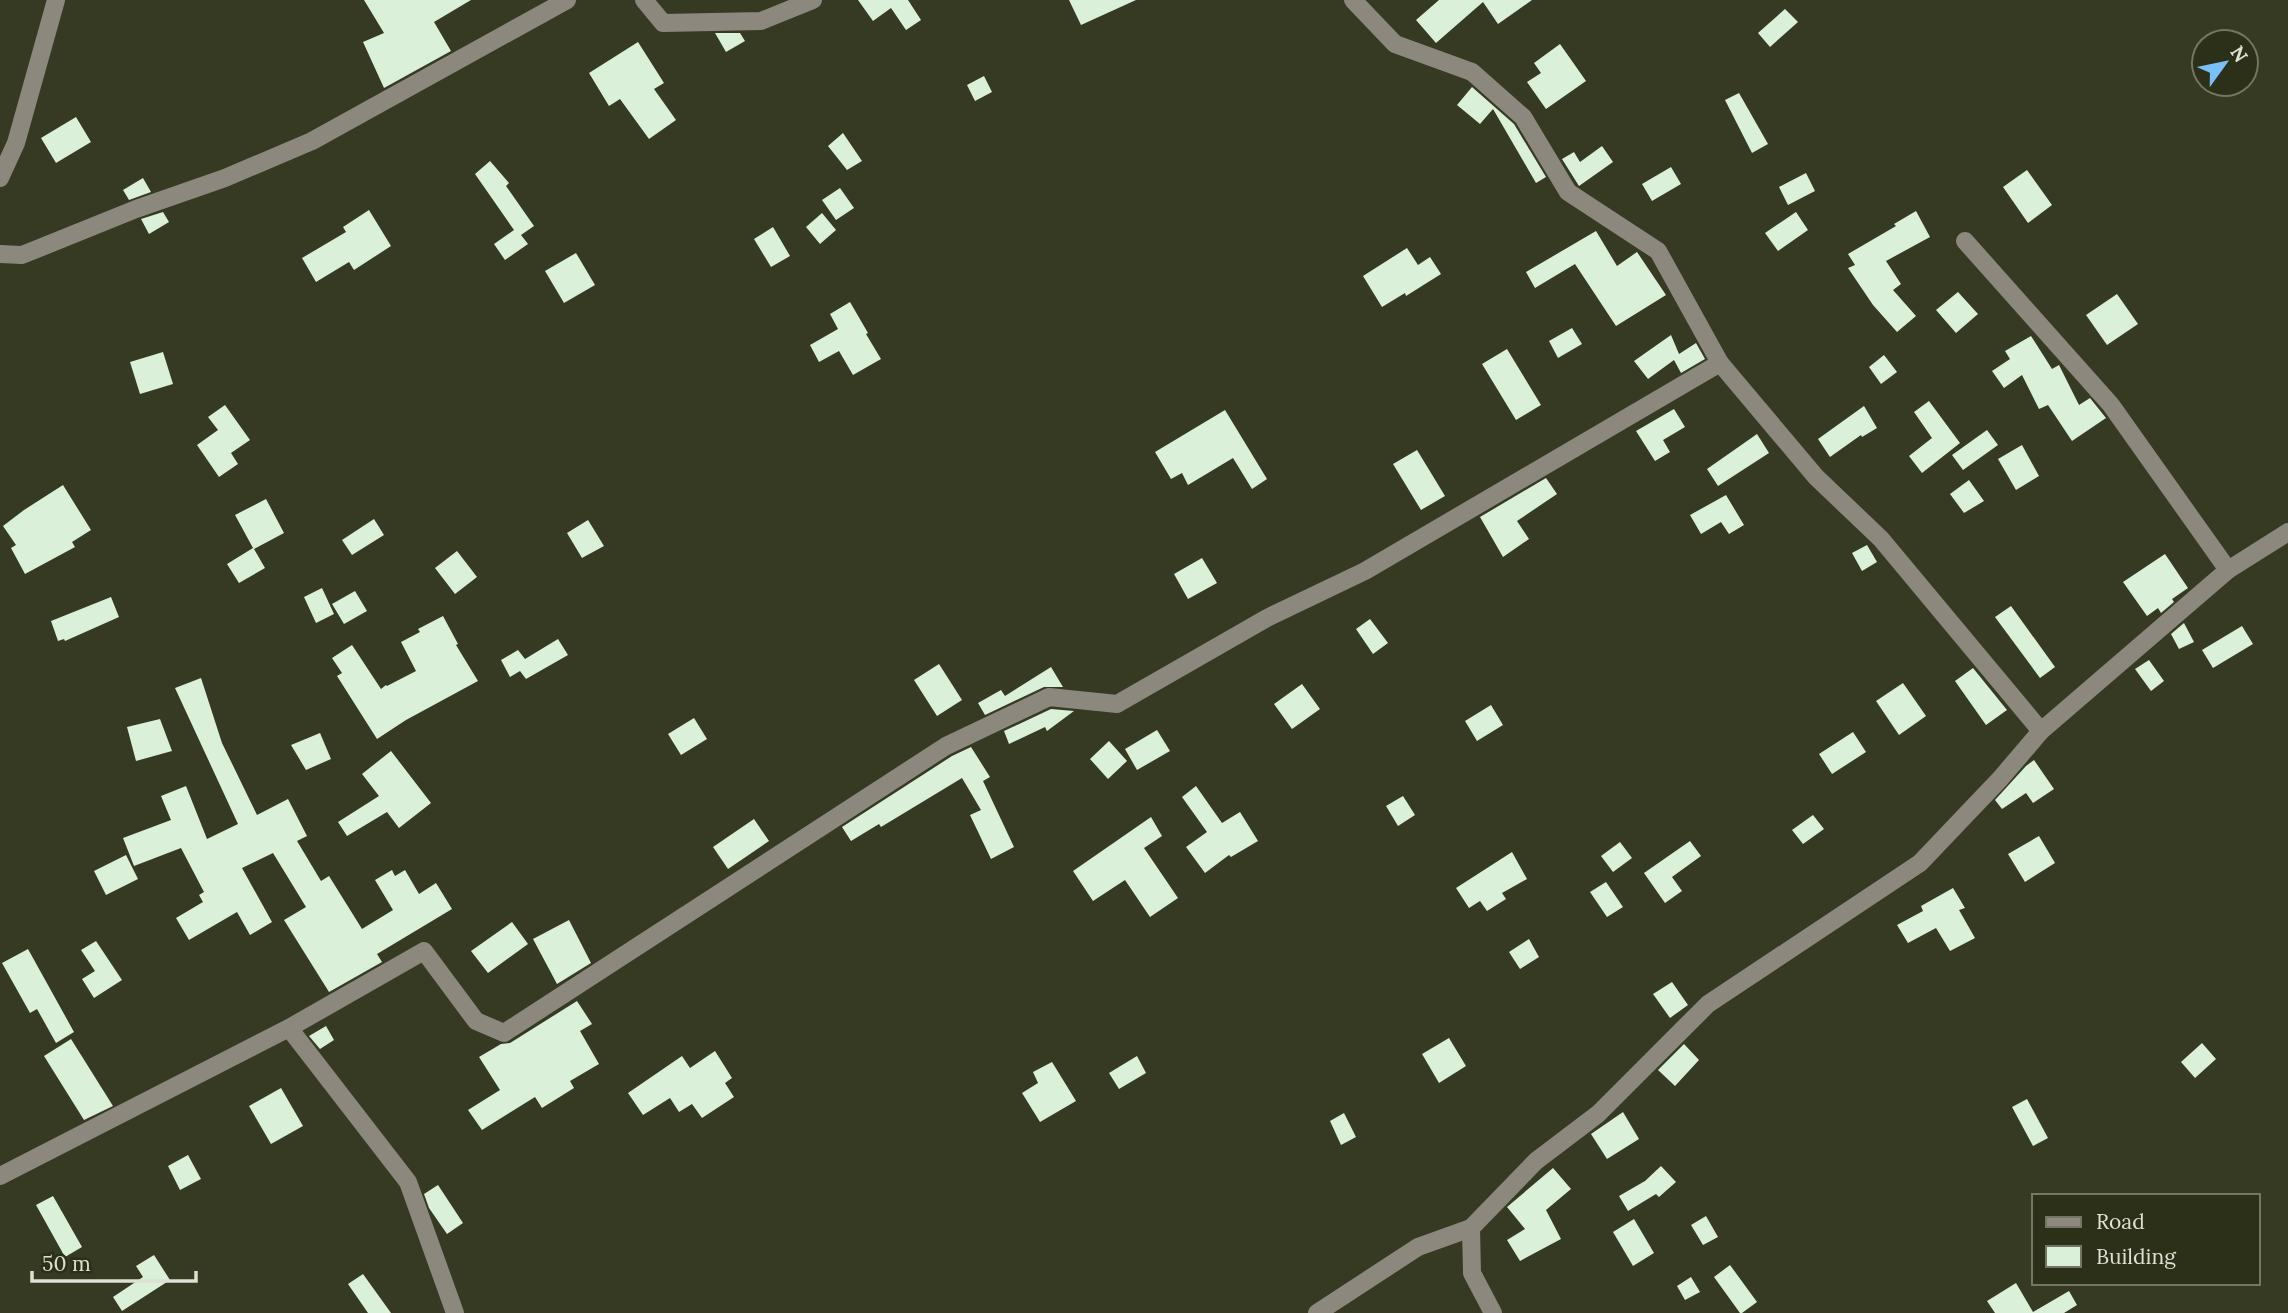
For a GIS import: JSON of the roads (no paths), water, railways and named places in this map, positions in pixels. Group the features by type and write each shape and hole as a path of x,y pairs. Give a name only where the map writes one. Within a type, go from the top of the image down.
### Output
{"street":[{"path":"0,178 16,143 56,0"},
{"path":"0,254 22,255 136,209 225,178 313,141 567,0"},
{"path":"644,0 663,23 761,21 813,0"},
{"path":"1353,0 1395,44 1472,72 1523,117 1568,192 1658,251 1720,363 1816,477 1881,538 2041,731"},
{"path":"1965,240 2112,405 2228,570"},
{"path":"0,1176 289,1028 424,951 476,1021 504,1033 946,746 1049,698 1117,704 1267,618 1365,571 1720,363"},
{"path":"1317,1313 1418,1247 1471,1228 1536,1161 1598,1114 1709,1004 1920,863 2000,779 2041,731 2228,570 2288,532"},
{"path":"289,1028 408,1182 455,1313"},
{"path":"1471,1228 1472,1273 1493,1313"}]}
